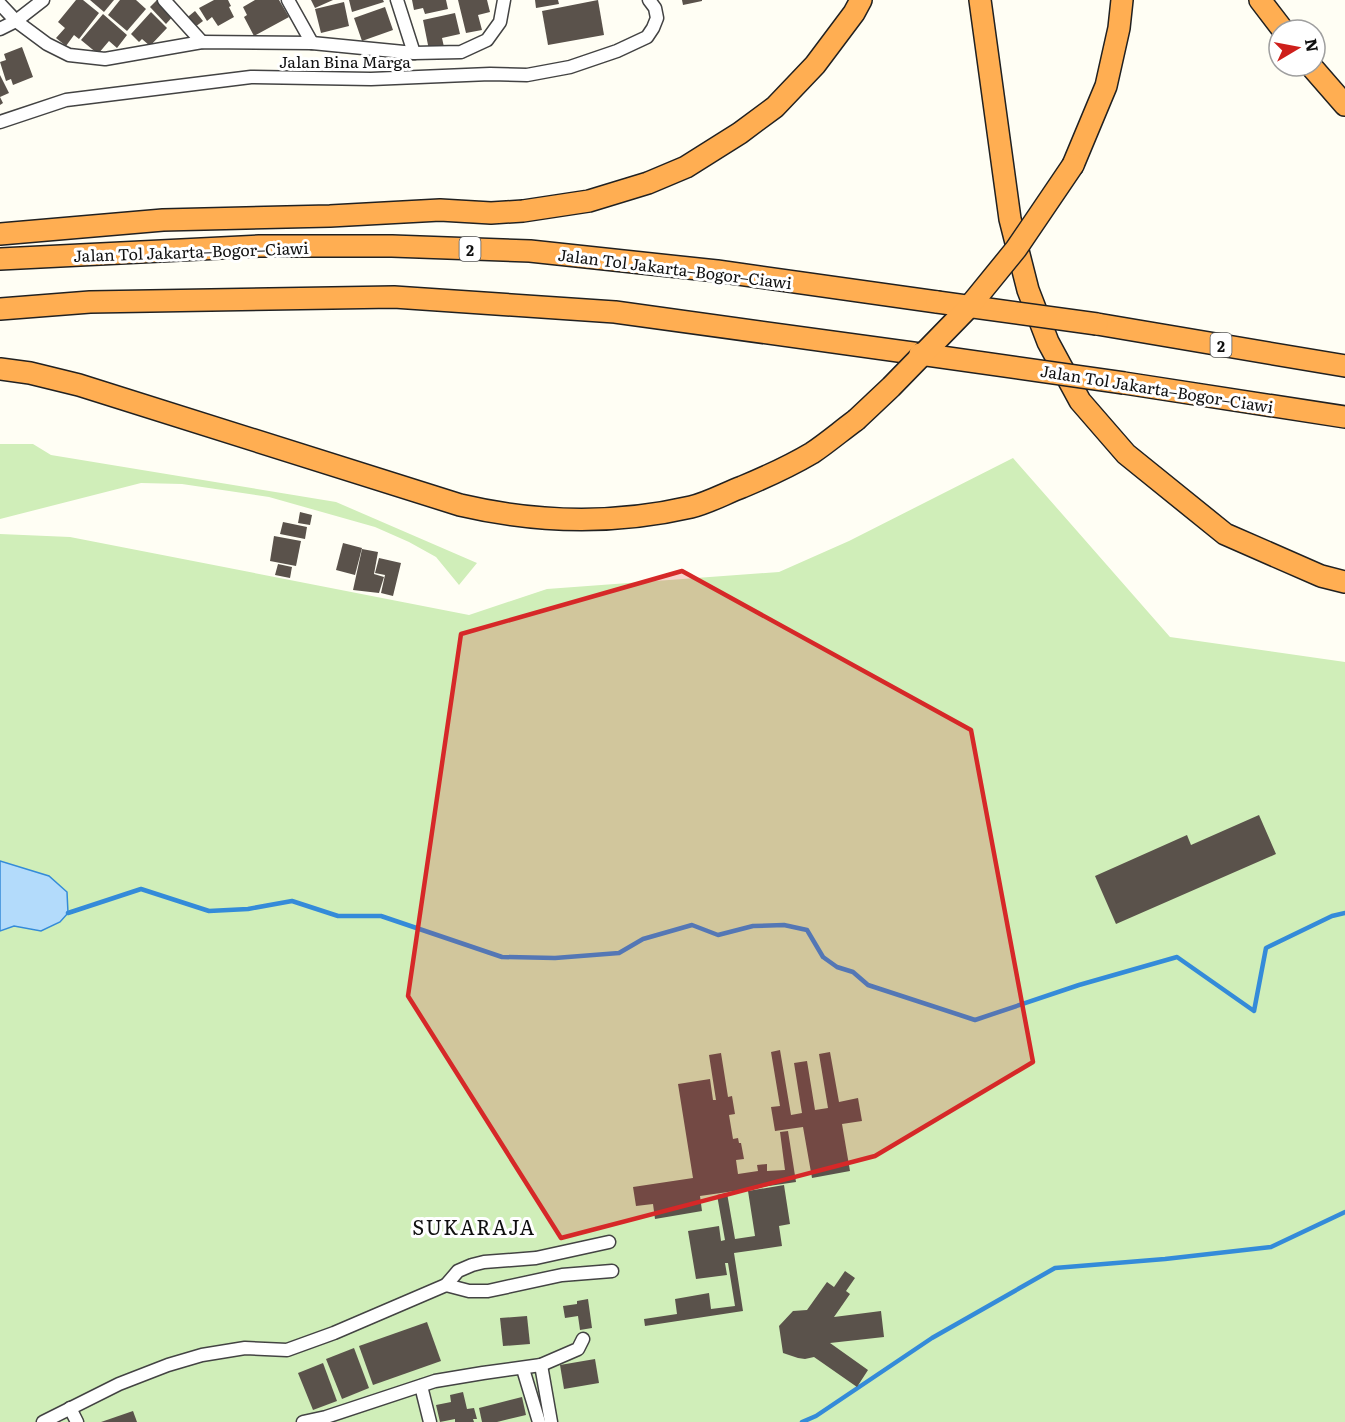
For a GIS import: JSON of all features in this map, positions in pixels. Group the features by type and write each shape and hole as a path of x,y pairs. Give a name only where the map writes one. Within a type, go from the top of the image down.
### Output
{"highway":[{"path":"0,234 163,220 330,216 440,210 490,213 523,211 589,201 648,183 686,167 740,133 775,107 815,65 861,0"},
{"path":"980,0 1010,219 1028,290 1048,342 1080,401 1126,454 1225,534 1321,576 1345,582"},
{"path":"0,369 30,373 79,385 460,505 496,514 572,521 628,517 693,507 762,479 812,453 856,420 891,387 975,299 1016,249 1073,165 1106,86 1119,28 1122,0"},
{"path":"1260,0 1274,18"},
{"path":"1321,78 1345,105"},
{"name":"Jalan Tol Jakarta–Bogor–Ciawi","path":"0,259 259,246 392,246 530,251 717,271 1097,324 1345,366"},
{"name":"Jalan Tol Jakarta–Bogor–Ciawi","path":"0,309 90,302 394,297 615,312 1124,383 1345,417"}],"street":[{"path":"0,29 16,21 43,0"},
{"path":"164,0 202,42"},
{"path":"288,0 312,43"},
{"path":"397,0 414,53"},
{"path":"0,4 16,21 47,44 69,55 105,59 202,42 312,43 414,53 461,52 487,40 500,22 504,0"},
{"name":"Jalan Bina Marga","path":"0,122 66,100 251,77 371,79 490,74 527,75 570,67 617,51 647,37 657,18 655,8 649,0"},
{"path":"48,1421 119,1384 168,1365 202,1355 245,1348 287,1350 334,1333 446,1285 458,1271 471,1265 536,1258 609,1242"},
{"path":"446,1285 469,1291 488,1291 562,1275 612,1271"},
{"path":"303,1422 326,1420 421,1386 483,1372 541,1365 578,1348 584,1339"},
{"path":"541,1365 551,1422"},
{"path":"523,1368 539,1422"},
{"path":"421,1386 430,1422"},
{"path":"70,1408 77,1422"}],"highlighted area":[{"path":"682,571 971,730 1033,1062 875,1156 561,1238 408,996 461,634"}],"green space":[{"path":"0,444 33,444 51,455 336,502 477,563 459,585 436,557 375,527 269,497 182,484 141,483 0,519"},
{"path":"1013,458 1170,637 1345,662 1345,1422 0,1422 0,534 70,537 469,615 547,589 779,572 849,541"}],"water":[{"path":"0,861 49,876 67,892 68,913 60,922 41,931 14,926 0,931"}],"building":[{"path":"76,0 83,0 99,13 79,39 74,35 66,46 56,38 65,28 58,22"},
{"path":"90,0 114,0 104,12"},
{"path":"120,0 136,0 146,9 127,31 108,15"},
{"path":"160,0 174,15 166,24 150,7"},
{"path":"214,0 228,0 234,17 218,26 212,17 207,21 199,8"},
{"path":"255,0 279,0 289,17 254,36 244,17 247,15 243,7"},
{"path":"311,0 333,0 315,8"},
{"path":"349,0 383,0 384,2 352,12"},
{"path":"412,0 446,0 448,9 425,14 423,8 414,10"},
{"path":"458,0 487,0 490,12 478,15 482,30 466,33"},
{"path":"535,0 558,0 559,4 536,8"},
{"path":"598,0 604,35 548,45 542,11"},
{"path":"682,0 702,0 702,1 683,5"},
{"path":"344,2 349,26 321,33 315,9"},
{"path":"385,7 393,30 362,41 354,18"},
{"path":"195,11 203,21 191,30 184,20"},
{"path":"151,12 167,28 150,46 142,39 139,42 131,34"},
{"path":"455,13 460,34 442,38 444,47 429,50 423,20"},
{"path":"103,14 127,35 117,48 109,41 98,54 81,40"},
{"path":"22,47 33,77 13,85 11,79 6,81 0,62 6,60 4,54"},
{"path":"0,75 9,93 0,97"},
{"path":"300,512 312,515 310,525 298,523"},
{"path":"283,522 307,527 305,539 280,534"},
{"path":"274,536 301,541 296,566 270,561"},
{"path":"343,543 362,548 355,575 336,570"},
{"path":"362,549 378,552 374,574 384,577 379,593 353,590"},
{"path":"379,558 401,563 393,596 381,593 385,575 375,573"},
{"path":"278,564 292,567 290,578 275,575"},
{"path":"1259,815 1276,854 1116,924 1095,876 1187,835 1191,845"},
{"path":"780,1050 791,1115 802,1113 794,1063 807,1061 815,1110 828,1108 819,1054 830,1052 839,1102 858,1098 862,1121 842,1124 850,1171 812,1178 803,1127 775,1131 771,1107 780,1106 771,1052"},
{"path":"721,1053 728,1097 732,1096 735,1114 729,1115 733,1139 738,1138 741,1143 744,1159 736,1160 738,1174 758,1171 757,1165 767,1164 767,1171 785,1170 780,1132 788,1131 796,1182 700,1196 702,1211 655,1219 653,1204 636,1206 633,1187 693,1178 678,1084 710,1079 713,1100 716,1100 709,1055"},
{"path":"784,1185 790,1224 779,1226 782,1246 734,1253 743,1311 645,1326 644,1319 677,1314 675,1299 709,1293 711,1309 735,1306 728,1263 725,1263 727,1275 696,1279 688,1231 719,1226 721,1241 725,1240 717,1195 727,1193 735,1239 755,1236 748,1191"},
{"path":"845,1271 855,1278 846,1291 850,1294 834,1317 881,1311 884,1337 830,1343 868,1370 857,1387 814,1357 805,1359 783,1353 779,1326 793,1311 807,1310 827,1282 834,1287"},
{"path":"588,1299 592,1328 580,1330 578,1316 565,1318 563,1306 577,1304 577,1301"},
{"path":"527,1316 530,1344 503,1346 500,1318"},
{"path":"427,1322 441,1361 373,1385 359,1346"},
{"path":"354,1348 369,1388 342,1399 326,1359"},
{"path":"595,1359 599,1383 564,1389 560,1365"},
{"path":"323,1363 337,1401 313,1410 298,1373"},
{"path":"463,1392 467,1409 474,1408 477,1419 473,1419 474,1422 455,1422 455,1419 440,1422 436,1405 451,1402 450,1395"},
{"path":"522,1397 526,1415 497,1422 482,1422 479,1408"},
{"path":"133,1411 137,1422 101,1422"}],"waterway":[{"path":"68,913 141,889 209,911 248,909 292,901 338,916 381,916 502,957 555,958 619,953 643,939 692,925 718,935 753,926 784,925 807,930 823,957 837,967 853,972 868,985 975,1020 1079,985 1177,957 1254,1011 1266,948 1332,916 1345,913"},
{"path":"802,1422 816,1416 932,1338 1055,1268 1271,1247 1345,1212"}],"district":[{"name":"SUKARAJA","path":"474,1226"}]}
